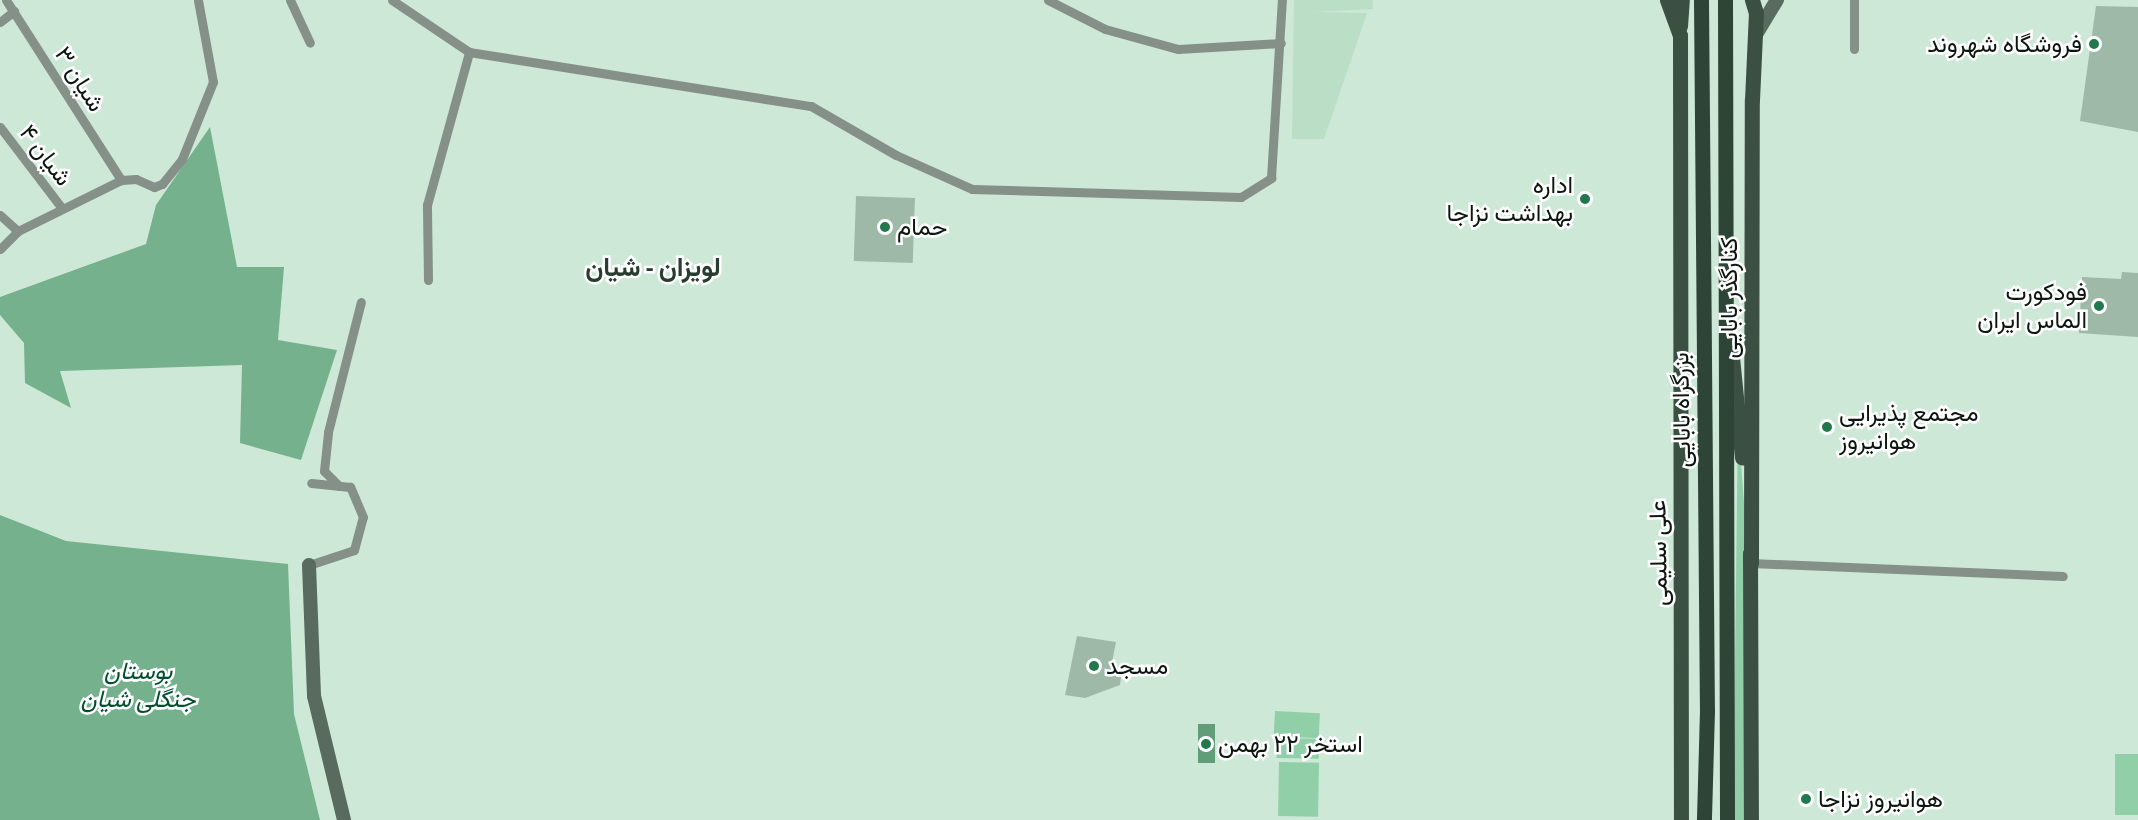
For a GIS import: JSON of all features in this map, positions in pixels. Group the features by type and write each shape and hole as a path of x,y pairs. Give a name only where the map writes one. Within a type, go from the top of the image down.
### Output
{"highway":[{"name":"بزرگراه بابایی","path":"1701,0 1707,699 1704,820"},
{"name":"بزرگراه بابایی","path":"1725,1 1730,711 1726,820"}],"main road":[{"name":"علی سلیمی","path":"1666,0 1680,35 1681,820"},
{"path":"1680,35 1682,0"},
{"name":"کنارگذر بابایی","path":"1751,562 1752,112 1756,34 1752,0"},
{"path":"1756,34 1778,0"},
{"path":"1726,305 1751,562 1751,820"},
{"path":"309,565 314,696 344,820"}],"street":[{"name":"شیان ۳","path":"6,0 121,180"},
{"path":"0,249 18,231 61,207 121,180 136,179 154,187 162,184 182,159 208,101 213,82 198,0"},
{"path":"290,0 310,43"},
{"path":"392,0 469,52 811,105 896,155 972,189 1241,197 1271,178 1282,0"},
{"path":"1048,0 1105,29 1178,49 1281,43"},
{"path":"1854,0 1854,49"},
{"path":"0,22 14,11"},
{"path":"428,280 427,205 469,52"},
{"name":"شیان ۴","path":"0,127 61,207"},
{"path":"0,215 18,231"},
{"path":"339,486 324,471 328,432 361,302"},
{"path":"309,565 354,550 363,518 350,487 310,483"},
{"path":"1751,562 2063,576"}],"shaded area":[{"path":"1294,0 1373,0 1373,9 1313,12 1367,13 1324,139 1292,139"},
{"path":"1738,422 1746,530 1745,820 1733,820"},
{"path":"1275,711 1320,713 1319,738 1274,736"},
{"name":"استخر ۲۲ بهمن","path":"1198,724 1215,724 1215,763 1198,763"},
{"path":"1277,738 1319,739 1319,759 1277,758"},
{"path":"2115,754 2138,754 2138,815 2115,815"},
{"path":"1279,762 1319,763 1318,817 1278,816"}],"green space":[{"path":"210,127 237,267 284,267 278,340 337,350 301,460 240,443 242,365 60,371 71,408 25,383 24,343 0,315 0,297 146,244 156,205"},
{"name":"بوستان جنگلی شیان","path":"0,515 66,541 288,564 294,714 320,820 0,820"}],"building":[{"path":"2096,6 2138,7 2138,132 2080,121"},
{"name":"حمام","path":"856,196 915,198 913,263 854,261"},
{"name":"فودکورت الماس ایران","path":"2122,272 2138,273 2138,337 2079,333 2082,277 2121,279"},
{"name":"مسجد","path":"1077,636 1116,642 1112,662 1122,669 1120,685 1085,698 1065,695"}],"place":[{"name":"فروشگاه شهروند","path":"2094,44"},
{"name":"اداره بهداشت نزاجا","path":"1585,199"},
{"name":"حمام","path":"885,227"},
{"name":"فودکورت الماس ایران","path":"2099,306"},
{"name":"مجتمع پذیرایی هوانیروز","path":"1827,427"},
{"name":"مسجد","path":"1094,666"},
{"name":"استخر ۲۲ بهمن","path":"1206,744"},
{"name":"هوانیروز نزاجا","path":"1806,799"}],"district":[{"name":"لویزان - شیان","path":"653,268"}]}
